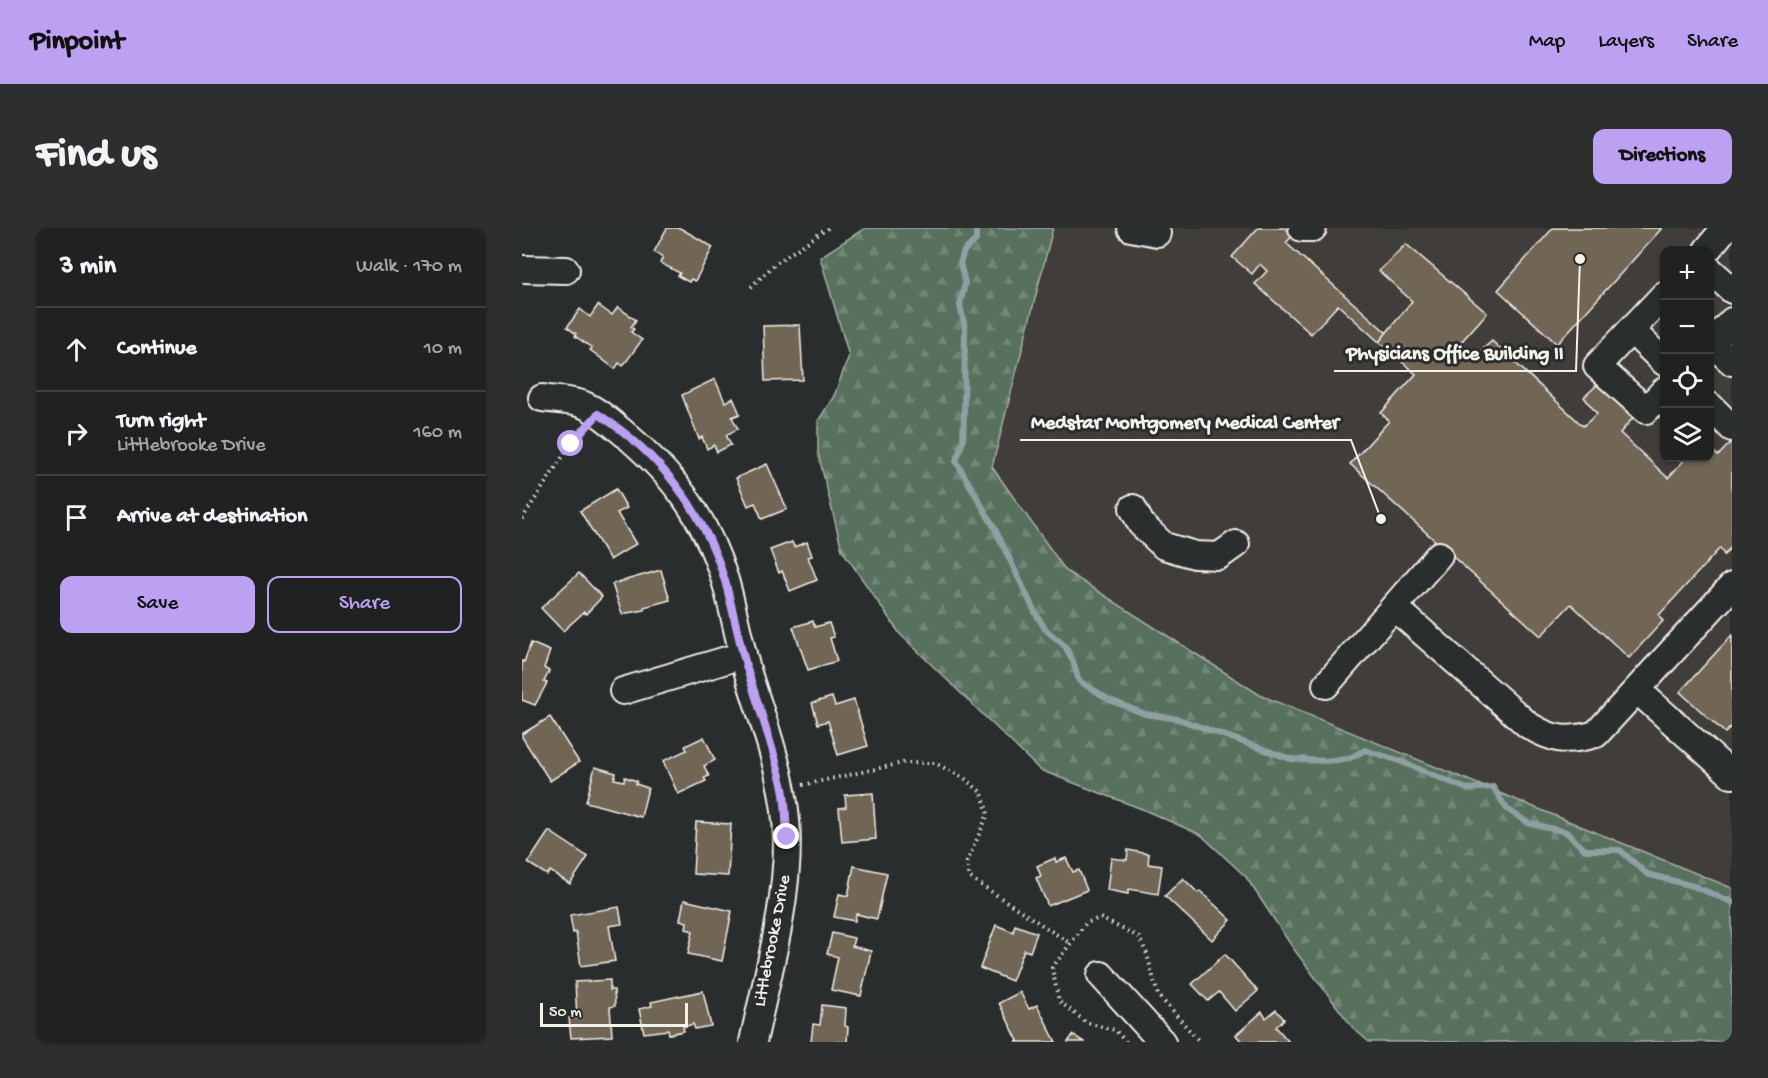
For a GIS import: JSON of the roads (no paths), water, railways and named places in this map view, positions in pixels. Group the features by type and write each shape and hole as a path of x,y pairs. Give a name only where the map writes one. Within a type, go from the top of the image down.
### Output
{"street":[{"path":"1131,228 1157,233"},
{"path":"1302,228 1313,228"},
{"path":"1710,246 1725,228"},
{"path":"522,269 566,270"},
{"path":"1714,274 1732,290"},
{"path":"1660,396 1646,410 1597,366 1661,300"},
{"path":"1714,339 1732,321"},
{"path":"1631,330 1660,357"},
{"path":"1714,346 1732,362"},
{"name":"Littlebrooke Drive","path":"542,398 580,403 644,450 669,475 688,501 709,539 724,580 743,655 783,789 787,837 787,869 782,905 753,1042"},
{"path":"1712,408 1732,428"},
{"path":"1133,508 1141,524 1164,546 1195,555 1219,556 1236,544"},
{"path":"1326,685 1439,555"},
{"path":"1394,607 1528,725 1544,735 1565,740 1596,734 1732,586"},
{"path":"623,691 743,655"},
{"path":"1638,690 1729,765"},
{"path":"1101,975 1162,1042"}],"waterway":[{"path":"976,228 976,240 964,251 960,263 965,283 960,305 965,328 964,413 963,441 956,461 994,527 1045,629 1065,646 1073,661 1079,681 1110,700 1145,714 1178,719 1291,759 1326,761 1350,758 1365,750 1397,760 1467,789 1493,787 1507,809 1528,823 1566,832 1585,850 1620,850 1647,874 1693,886 1732,902"}],"place":[{"name":"Physicians Office Building II","path":"1580,259"},
{"name":"Medstar Montgomery Medical Center","path":"1381,519"}]}
